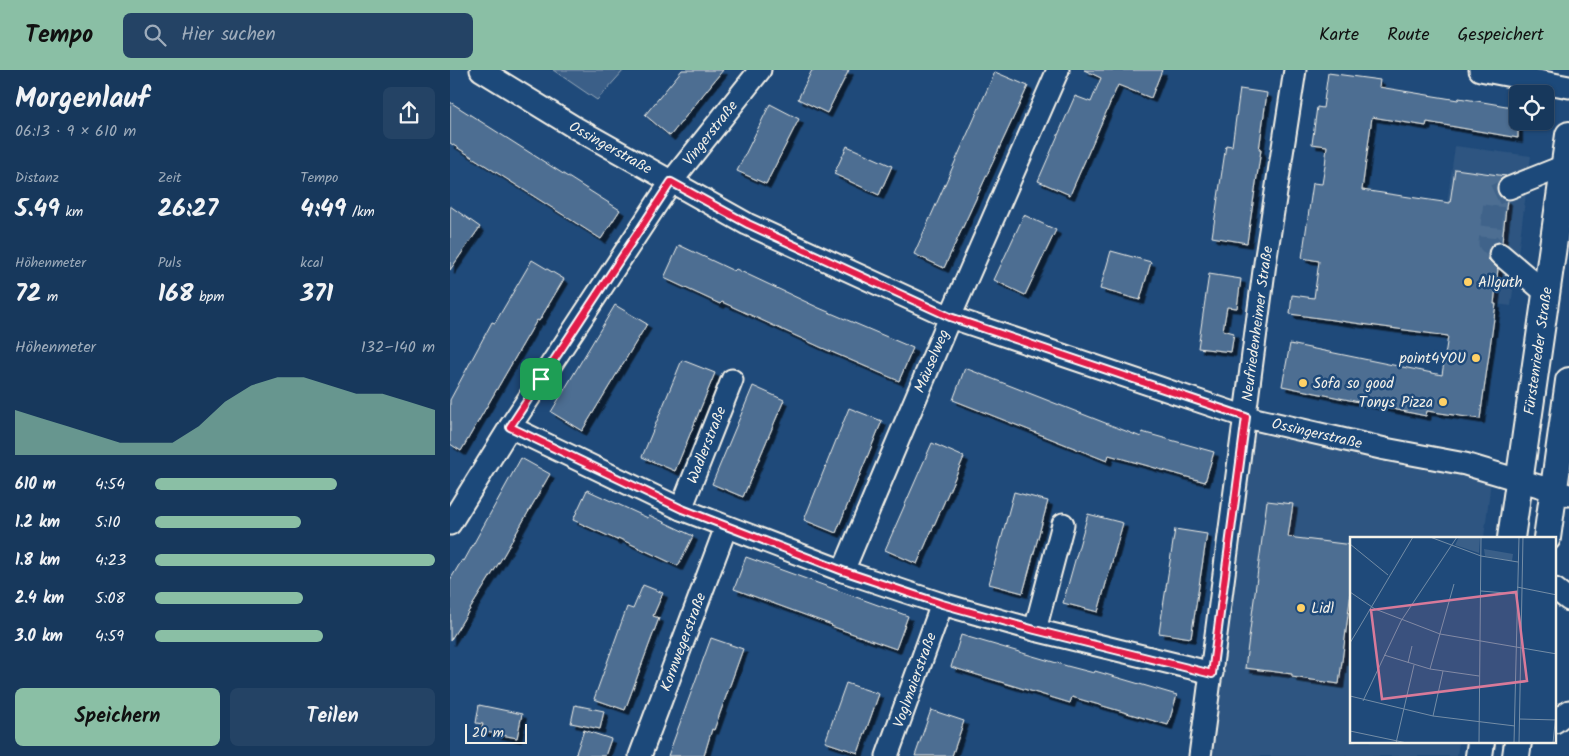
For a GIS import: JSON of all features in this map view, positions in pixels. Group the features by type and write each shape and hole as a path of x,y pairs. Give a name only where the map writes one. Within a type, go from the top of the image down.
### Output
{"main road":[{"name":"Fürstenrieder Straße","path":"1547,537 1545,488 1546,292 1569,135"},
{"name":"Fürstenrieder Straße","path":"1512,537 1545,488 1569,381"}],"street":[{"name":"Ossingerstraße","path":"481,70 671,182 748,224 950,317 1246,417 1385,449 1465,464 1545,488"},
{"name":"Vingerstraße","path":"450,524 510,427 671,182 760,70"},
{"name":"Mäuselweg","path":"843,571 950,317 1058,70"},
{"name":"Neufriedenheimer Straße","path":"1200,756 1265,263 1295,70"},
{"path":"1480,70 1569,87"},
{"path":"1509,188 1564,166"},
{"path":"1500,254 1546,292"},
{"name":"Wadlerstraße","path":"682,509 732,380"},
{"path":"510,427 682,509 843,571 942,604 1035,630 1212,674"},
{"path":"1035,630 1063,524"},
{"name":"Kornwegerstraße","path":"640,756 726,527"},
{"path":"1556,590 1569,600"},
{"name":"Voglmaierstraße","path":"887,756 942,604"},
{"path":"1556,721 1569,711"}],"shaded area":[{"path":"553,70 624,70 597,100"},
{"path":"1455,146 1531,156 1511,306 1434,296"},
{"path":"1249,428 1491,481 1484,537 1350,537 1350,744 1459,744 1457,756 1204,756"}],"building":[{"path":"682,70 723,70 670,136 645,115"},
{"path":"812,70 849,70 827,113 798,99"},
{"path":"1084,70 1162,70 1151,98 1118,85 1070,195 1038,181 1075,96 1091,102 1101,78"},
{"path":"995,72 1028,86 944,268 914,254"},
{"path":"1328,73 1380,80 1379,87 1509,106 1509,130 1518,130 1518,138 1427,122 1426,126 1372,117 1362,190 1450,203 1455,169 1506,176 1500,180 1497,187 1501,197 1507,200 1502,242 1495,242 1488,252 1488,259 1498,269 1494,304 1496,304 1480,419 1427,411 1426,416 1282,386 1290,344 1442,375 1448,336 1290,314 1292,295 1314,298 1319,261 1302,258 1313,183 1322,184 1325,166 1327,146 1312,144 1317,107 1323,108"},
{"path":"1240,89 1267,93 1259,150 1261,150 1247,243 1212,237 1226,145 1232,146"},
{"path":"450,102 620,210 601,239 450,143"},
{"path":"770,104 799,119 766,184 737,171"},
{"path":"847,146 892,166 879,195 834,174"},
{"path":"450,206 480,227 450,270"},
{"path":"1024,215 1056,230 1025,295 994,280"},
{"path":"679,245 734,271 736,269 819,308 913,348 899,381 664,278"},
{"path":"1111,251 1151,262 1140,300 1100,289"},
{"path":"532,260 564,279 539,321 537,320 461,451 450,444 450,400 492,322 495,323"},
{"path":"1209,274 1241,279 1237,308 1227,307 1223,330 1234,333 1231,352 1198,348"},
{"path":"615,305 647,324 582,431 551,412"},
{"path":"682,360 715,373 675,471 642,457"},
{"path":"965,368 1141,437 1142,432 1214,452 1205,482 1109,455 1107,461 953,400"},
{"path":"753,386 784,400 743,497 712,484"},
{"path":"849,408 882,421 836,533 804,520"},
{"path":"932,443 964,457 917,564 885,550"},
{"path":"521,458 550,474 502,558 450,641 450,580 462,560 464,561"},
{"path":"587,490 648,518 649,515 693,536 678,566 618,538 617,540 573,520"},
{"path":"1014,492 1048,501 1023,593 989,584"},
{"name":"Lidl","path":"1267,501 1293,504 1288,537 1350,545 1350,600 1339,684 1292,677 1292,674 1245,668"},
{"path":"1088,514 1123,523 1098,612 1063,603"},
{"path":"1175,529 1207,534 1191,638 1159,633"},
{"path":"746,557 908,616 896,649 734,589"},
{"path":"643,585 663,593 653,616 659,618 625,710 594,699 627,607 633,609"},
{"path":"961,635 1177,695 1168,725 1072,697 1070,703 951,667"},
{"path":"711,638 743,649 714,730 712,729 704,756 668,756"},
{"path":"846,683 879,694 858,753 825,742"},
{"path":"479,705 522,714 517,738 481,731 483,724 476,723"},
{"path":"575,705 604,711 600,729 571,723"},
{"path":"931,710 964,721 952,756 915,756"},
{"path":"584,730 611,739 605,756 575,756"}],"tunnel":[{"path":"1500,254 1489,243 1495,195 1509,188"}],"place":[{"name":"Allguth","path":"1468,282"},
{"name":"point4YOU","path":"1476,358"},
{"name":"Sofa so good","path":"1303,383"},
{"name":"Tonys Pizza","path":"1443,402"},
{"name":"Lidl","path":"1301,608"}],"route":[{"path":"671,182 748,224 855,275 950,317 1246,417 1212,674 1035,630 942,604 843,571 682,509 510,427 541,379 671,182"}]}
